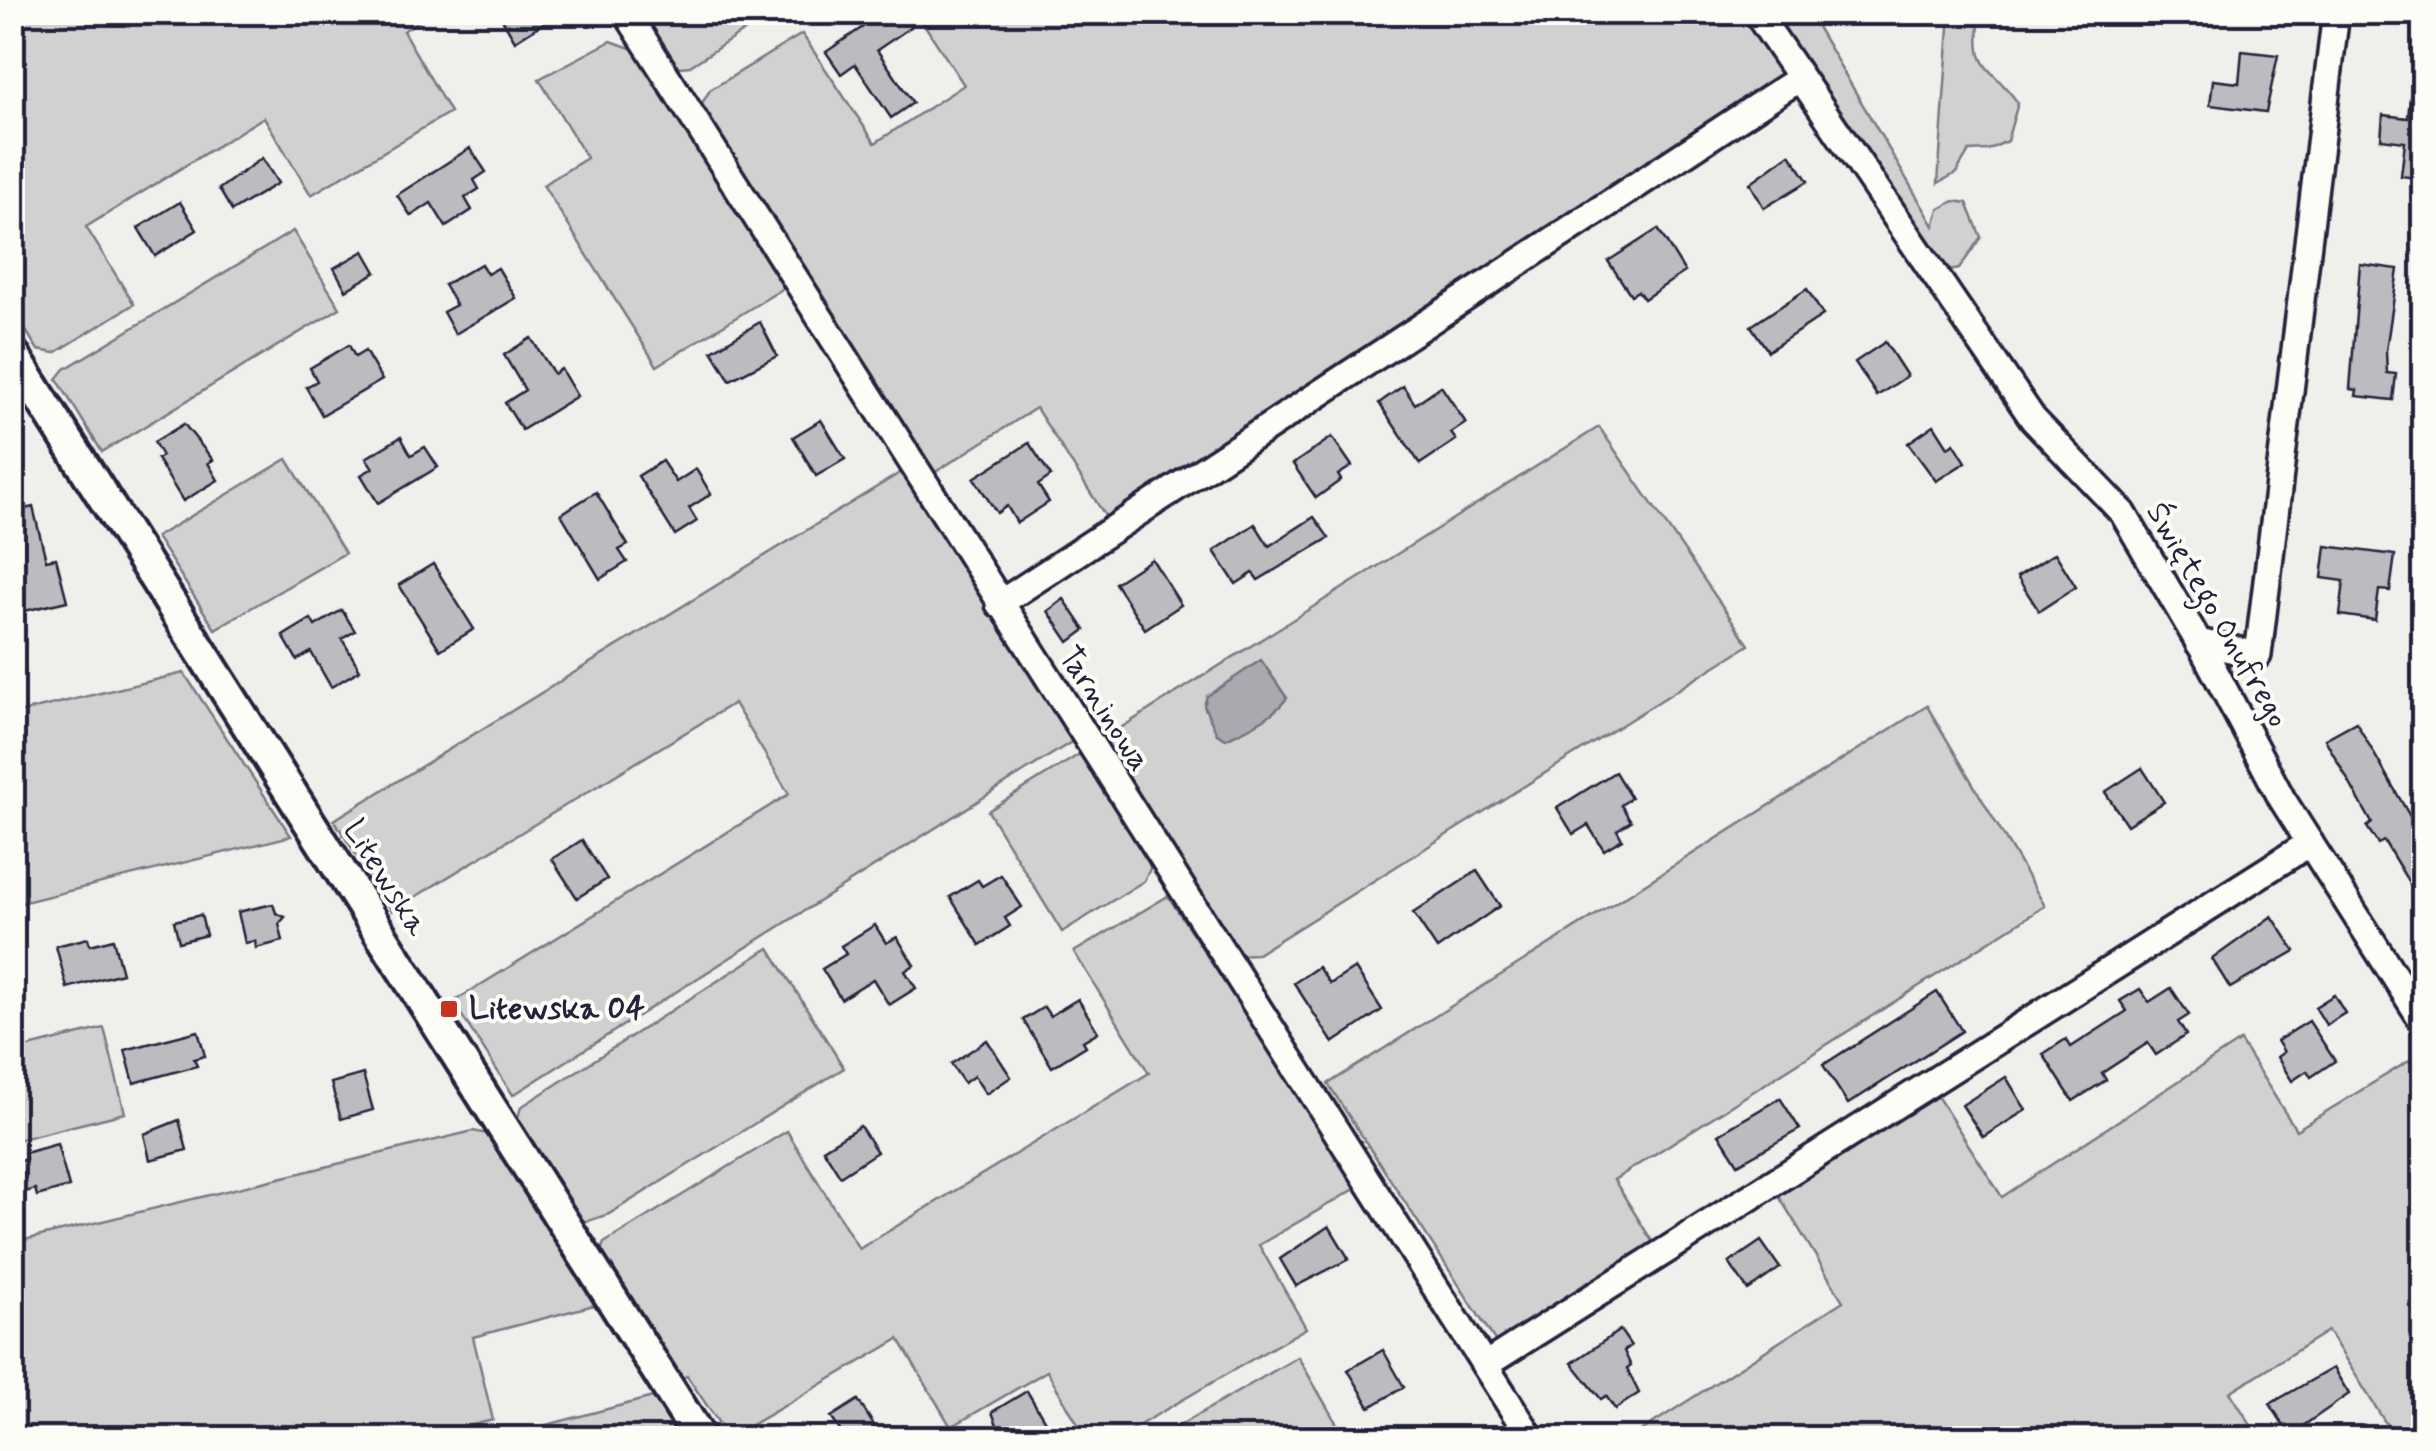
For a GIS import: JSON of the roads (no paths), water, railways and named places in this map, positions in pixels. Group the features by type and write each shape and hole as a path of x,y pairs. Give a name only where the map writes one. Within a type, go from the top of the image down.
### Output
{"street":[{"name":"Tarninowa","path":"626,12 1531,1438"},
{"name":"Świętego Onufrego","path":"1756,12 2033,419 2123,513 2310,844 2424,1023"},
{"path":"2198,642 2258,655 2336,12"},
{"path":"1000,604 1800,78"},
{"name":"Litewska","path":"12,354 700,1438"},
{"path":"1485,1365 2310,844"}],"place":[{"name":"Litewska 04","path":"449,1009"}]}
